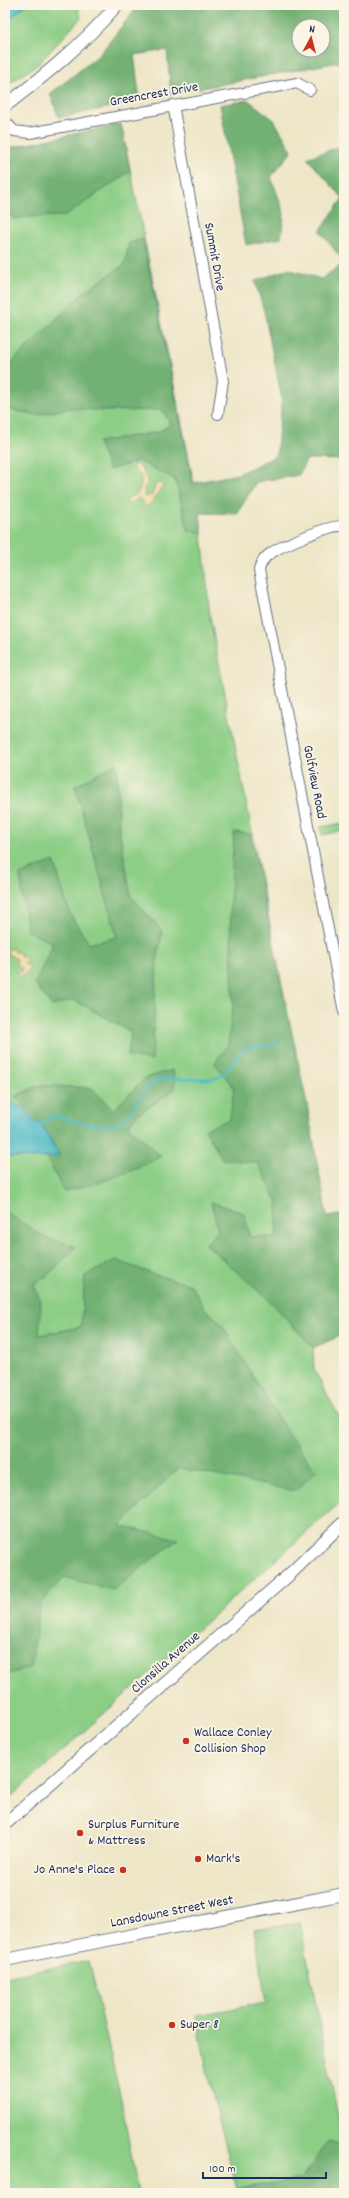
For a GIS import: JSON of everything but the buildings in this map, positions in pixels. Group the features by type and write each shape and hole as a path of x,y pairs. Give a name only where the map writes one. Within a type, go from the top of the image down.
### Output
{"main road":[{"path":"5,106 45,76 82,43 117,5"},
{"name":"Clonsilla Avenue","path":"5,1824 290,1574 344,1522"},
{"name":"Lansdowne Street West","path":"5,1960 344,1894"}],"street":[{"name":"Greencrest Drive","path":"5,120 14,131 30,132 173,105 227,97 296,83 310,90"},
{"name":"Summit Drive","path":"173,105 223,381 218,414"},
{"name":"Golfview Road","path":"344,526 338,525 324,529 271,553 264,559 259,570 344,1012"}],"green space":[{"path":"5,5 78,5 81,18 37,65 5,86"},
{"path":"139,5 344,5 344,61 171,94 167,50 134,55 140,101 59,118 50,94 98,56"},
{"path":"248,100 274,120 292,151 271,177 284,213 281,238 246,245 220,105"},
{"path":"121,124 200,513 210,617 327,1217 313,1348 314,1370 344,1426 344,1499 5,1802 5,149"},
{"path":"121,124 130,171 65,216 25,217 14,219 5,212 5,149"},
{"path":"344,145 344,262 320,231 343,198 307,158"},
{"path":"143,239 193,483 238,474 276,456 282,400 264,311 255,281 288,269 321,279 344,263 344,460 307,459 299,475 256,482 237,514 200,513 202,533 188,530 175,479 138,461 109,470 98,442 158,432 170,425 163,410 106,411 69,408 38,415 5,409 5,369 83,293 125,264 129,243"},
{"path":"117,763 119,828 131,896 162,931 157,962 152,1061 128,1056 131,1032 74,1000 52,1006 35,984 53,943 27,931 20,875 54,861 70,914 89,944 117,937 75,786"},
{"path":"344,823 344,830 322,835 320,827"},
{"path":"234,832 250,834 306,1099 327,1217 344,1214 344,1334 313,1348 274,1305 206,1244 218,1231 211,1202 244,1213 250,1237 276,1237 278,1203 258,1163 222,1159 205,1129 230,1119 234,1088 215,1063 228,1044 233,1006 230,904"},
{"path":"173,1070 175,1089 137,1115 128,1126 161,1156 126,1173 64,1192 46,1157 59,1155 42,1124 15,1097 39,1085 92,1088 113,1110 145,1078"},
{"path":"5,1212 43,1236 76,1247 48,1275 34,1284 41,1304 39,1335 81,1327 85,1276 116,1260 153,1274 191,1285 205,1309 218,1320 225,1330 287,1432 316,1471 296,1491 178,1468 120,1526 178,1539 113,1590 64,1577 40,1604 31,1667 5,1675"},
{"path":"300,1922 340,2127 344,2126 344,2144 328,2143 301,2180 237,2189 211,2089 196,2015 266,2003 254,1929"},
{"path":"89,1961 122,2104 138,2193 5,2193 5,1977"},
{"path":"328,2142 344,2144 344,2193 226,2193 249,2187 301,2180"}],"sand":[{"path":"136,464 141,467 148,482 144,488 145,497 152,495 156,483 161,483 163,486 151,503 146,507 140,498 130,504 125,503 131,496 137,494 141,486 141,476 133,469 133,465"},
{"path":"13,948 15,952 20,953 21,958 24,956 26,959 25,965 30,965 29,971 21,977 17,973 21,972 22,968 15,963 18,960 5,952"}],"water":[{"path":"5,5 26,5 5,23"},
{"path":"12,1103 25,1109 35,1122 42,1124 59,1156 38,1158 5,1157 5,1105"}],"waterway":[{"path":"42,1124 53,1115 92,1125 102,1126 120,1122 129,1115 138,1099 151,1084 161,1079 214,1079 222,1075 245,1048 277,1044"}],"place":[{"name":"Wallace Conley Collision Shop","path":"186,1741"},
{"name":"Surplus Furniture & Mattress","path":"80,1833"},
{"name":"Mark's","path":"198,1859"},
{"name":"Jo Anne's Place","path":"123,1870"},
{"name":"Super 8","path":"172,2025"}]}
